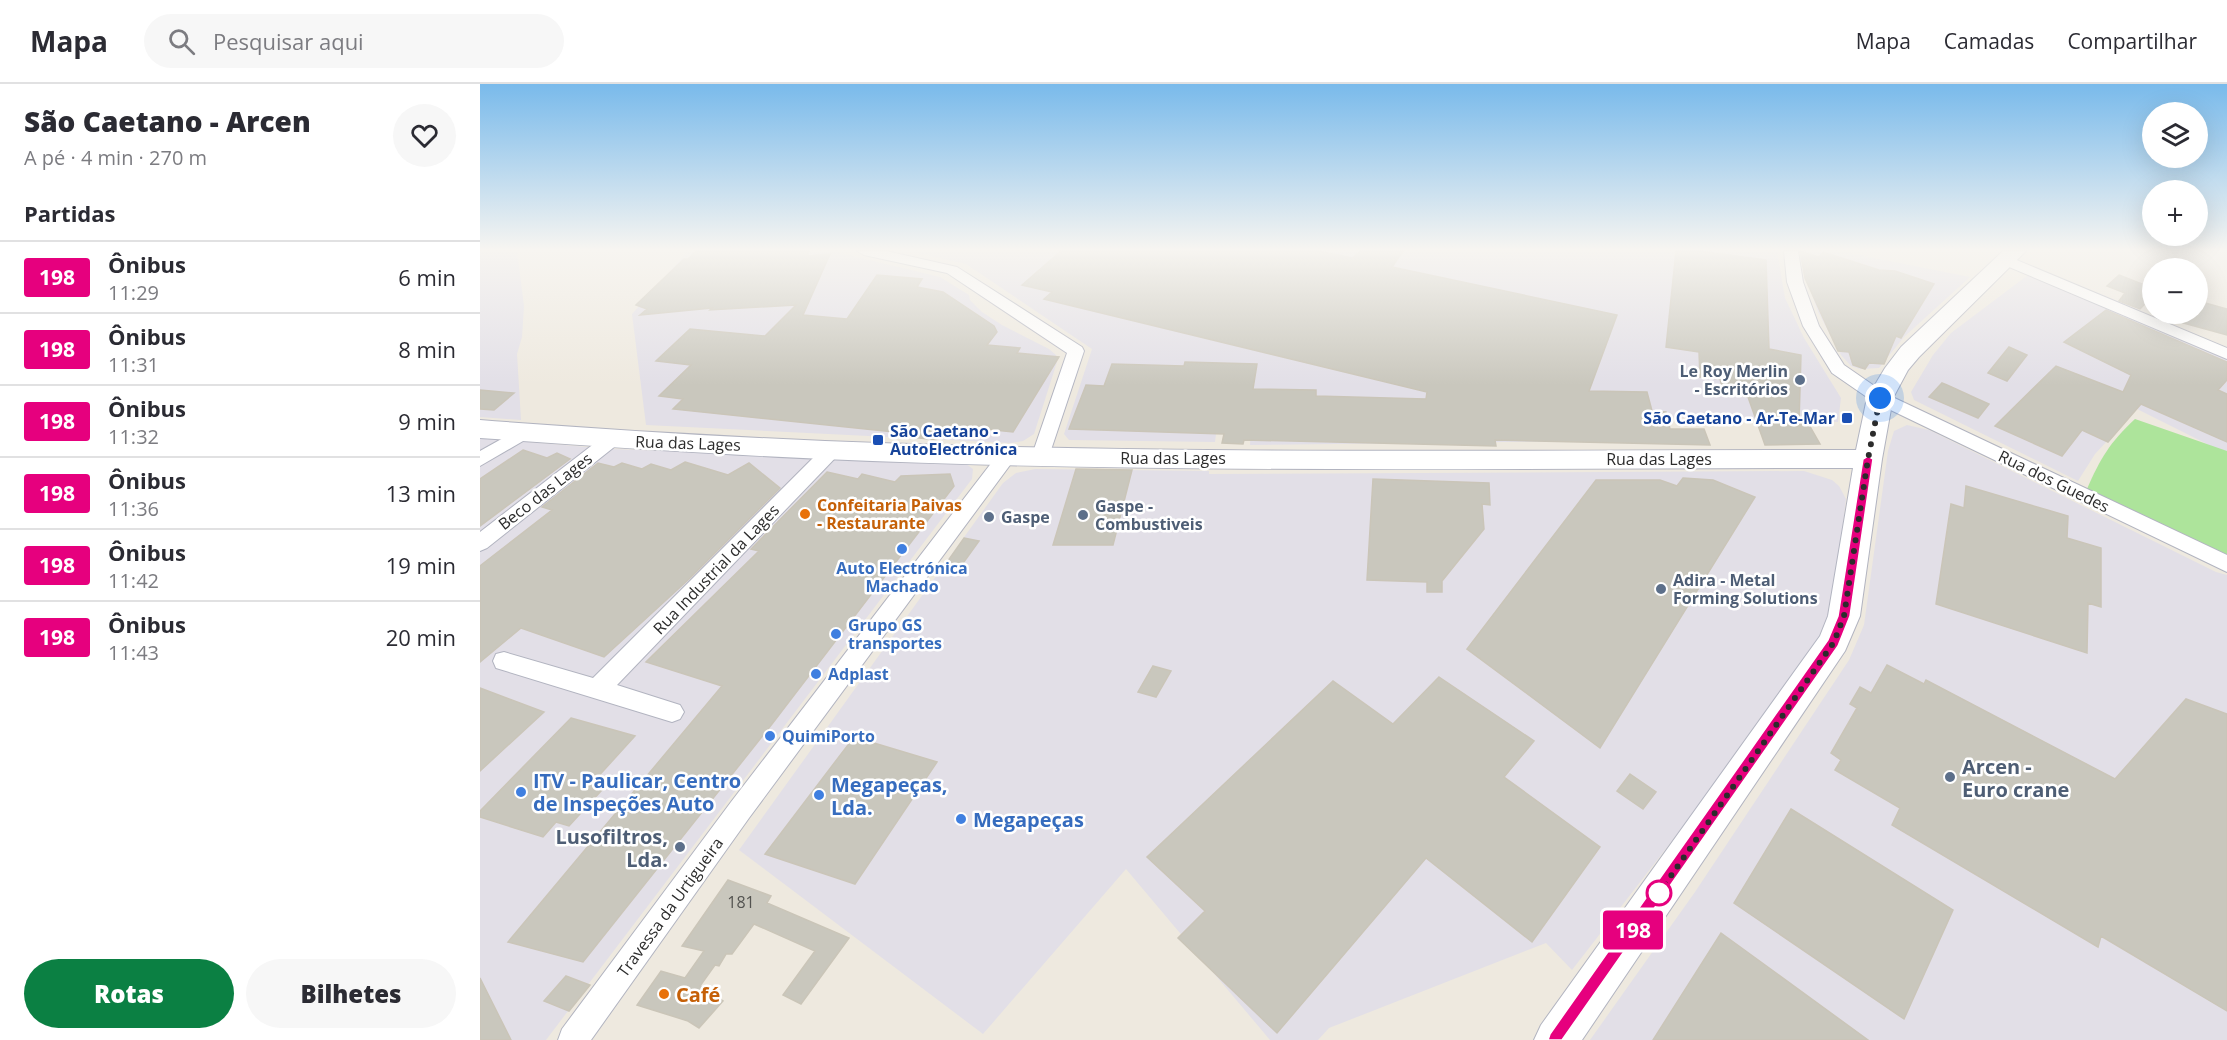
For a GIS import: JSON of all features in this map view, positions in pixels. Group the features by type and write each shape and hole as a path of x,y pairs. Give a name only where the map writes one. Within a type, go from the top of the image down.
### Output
{"main road":[{"path":"1556,1040 1834,642 1844,616 1868,459 1880,398 1897,368 1910,352 1970,296"},
{"name":"Rua das Lages","path":"480,429 611,440 1040,458 1868,459"}],"street":[{"path":"991,296 1076,351 1040,458"},
{"name":"Rua dos Guedes","path":"1800,296 1811,326 1838,369 1880,398 2227,564"},
{"path":"2099,296 2227,354"},
{"path":"480,460 523,433"},
{"name":"Beco das Lages","path":"480,543 611,440"},
{"name":"Rua Industrial da Lages","path":"598,690 833,449"},
{"name":"Travessa da Urtigueira","path":"573,1040 733,820 1006,457"},
{"path":"504,661 672,712"}],"shaded area":[{"path":"480,296 523,296 522,337 517,354 521,420 480,417"},
{"path":"648,296 969,296 970,300 982,312 1049,349 1056,355 1057,362 1034,434 1023,441 1011,443 646,425 632,314"},
{"path":"1013,296 1785,296 1804,338 1841,398 1838,422 1654,417 1661,440 1250,445 1255,371 1224,372 1215,442 1069,440 1064,434 1092,349"},
{"path":"1812,296 1950,296 1904,337 1879,368 1860,369 1851,366 1841,355 1818,312"},
{"path":"2001,296 2077,296 2227,358 2227,454 2137,409 2095,454 2078,481 1914,400 1911,392 1933,355 1951,333"},
{"path":"1907,425 1929,430 2216,572 2227,575 2227,1040 1590,1040 1695,892 1849,660 1864,625 1888,451 1894,431"},
{"path":"480,438 610,449 962,461 973,469 972,479 546,1040 480,1040"},
{"path":"1035,469 1209,471 1209,474 1804,471 1832,480 1839,486 1846,499 1832,611 1823,632 1692,815 1572,970 1546,943 1329,1028 1318,1040 1270,1040 1126,869 983,1034 739,850 1003,483 1016,473"}],"green space":[{"path":"2135,419 2227,451 2227,557 2087,489 2106,451"}],"building":[{"path":"646,296 812,296 803,315 847,319 863,296 948,296 994,326 997,332 987,345 1020,348 1017,353 1059,357 1013,432 946,425 936,440 902,436 904,433 673,409 683,399 659,396 691,365 656,361 690,329 765,336 796,305 710,310 712,308 640,315 647,309 636,305"},
{"path":"1048,296 1526,296 1617,315 1589,391 1647,392 1652,411 1666,412 1670,429 1704,429 1710,445 1495,440 1496,446 1244,440 1243,444 1222,443 1224,434 1069,429 1086,385 1104,386 1112,364 1184,366 1185,362 1257,364 1253,389 1316,390 1316,396 1426,399 1427,392 1044,299"},
{"path":"1671,296 1767,296 1769,349 1801,355 1799,423 1808,423 1820,444 1765,445 1748,397 1724,393 1720,379 1700,377 1699,352 1666,347"},
{"path":"1813,296 1927,296 1901,338 1896,336 1884,364 1869,363 1865,369 1853,365 1849,352 1838,351"},
{"path":"2123,296 2142,296 2140,309 2119,301"},
{"path":"2208,304 2227,309 2227,335 2187,324 2208,324"},
{"path":"2106,310 2227,362 2227,380 2218,390 2227,394 2227,442 2141,404 2108,442 2082,430 2062,456 1995,426 2056,366 2123,392 2131,375 2064,342"},
{"path":"2009,347 2027,355 2007,381 1988,373"},
{"path":"1942,383 1989,404 1978,418 1929,397"},
{"path":"480,390 514,393 494,410 480,409"},
{"path":"523,450 547,458 557,453 570,459 480,526 480,479"},
{"path":"685,462 728,475 749,463 780,488 689,579 604,657 521,628 480,662 480,566 552,510 542,507 598,463 614,467 622,463 642,469 651,464 671,470"},
{"path":"1076,469 1132,470 1113,545 1053,545"},
{"path":"827,472 858,479 862,474 895,482 901,476 950,474 954,486 772,724 583,962 508,942 722,686 646,662 759,551 751,549"},
{"path":"1683,478 1713,480 1755,497 1600,748 1467,649 1596,480 1660,480 1677,486"},
{"path":"1373,479 1489,483 1490,505 1482,504 1484,529 1442,581 1442,592 1427,592 1427,582 1367,580"},
{"path":"1966,486 2068,516 2067,538 2101,548 2101,607 2088,603 2087,653 1936,604 1951,504 1964,508"},
{"path":"964,538 979,541 961,566 945,565"},
{"path":"1887,665 1924,684 1926,680 2115,779 2186,699 2227,714 2227,1011 2101,936 2098,947 1892,825 1900,808 1835,770 1841,760 1831,753 1857,708 1850,704 1860,687 1871,693"},
{"path":"1153,666 1171,671 1156,697 1138,692"},
{"path":"1439,677 1534,741 1504,777 1600,847 1532,942 1426,858 1277,1033 1178,938 1205,911 1147,857 1333,681 1393,724"},
{"path":"480,688 544,712 480,771"},
{"path":"571,718 635,736 594,781 599,782 594,788 602,790 569,826 556,822 543,837 480,817 480,811"},
{"path":"854,737 937,762 855,884 765,854"},
{"path":"1630,774 1656,792 1643,809 1617,791"},
{"path":"1791,809 1953,910 1904,1019 1734,903"},
{"path":"728,880 771,896 767,903 849,938 801,1004 783,995 815,951 754,924 732,954 726,954 719,966 715,965 700,986 723,1001 699,1028 688,1021 637,1005 661,971 685,978 704,951 682,946"},
{"path":"1721,933 1868,1040 1653,1040"},
{"path":"566,976 590,985 569,1011 544,1001"},
{"path":"480,978 511,1040 480,1040"}],"bus line":[{"name":"198","path":"1556,1040 1834,642 1844,616 1868,459"}],"place":[{"name":"Le Roy Merlin - Escritórios","path":"1800,380"},
{"name":"São Caetano - Ar-Te-Mar","path":"1847,418"},
{"name":"São Caetano - AutoElectrónica","path":"878,440"},
{"name":"Confeitaria Paivas - Restaurante","path":"805,514"},
{"name":"Gaspe - Combustiveis","path":"1083,515"},
{"name":"Gaspe","path":"989,517"},
{"name":"Auto Electrónica Machado","path":"902,549"},
{"name":"Adira - Metal Forming Solutions","path":"1661,589"},
{"name":"Grupo GS transportes","path":"836,634"},
{"name":"Adplast","path":"816,674"},
{"name":"QuimiPorto","path":"770,736"},
{"name":"Arcen - Euro crane","path":"1950,777"},
{"name":"ITV - Paulicar, Centro de Inspeções Auto","path":"521,792"},
{"name":"Megapeças, Lda.","path":"819,795"},
{"name":"Megapeças","path":"961,819"},
{"name":"Lusofiltros, Lda.","path":"680,847"},
{"name":"Café","path":"664,994"}],"route":[{"path":"1659,893 1834,642 1844,616 1868,459 1880,398"}]}
